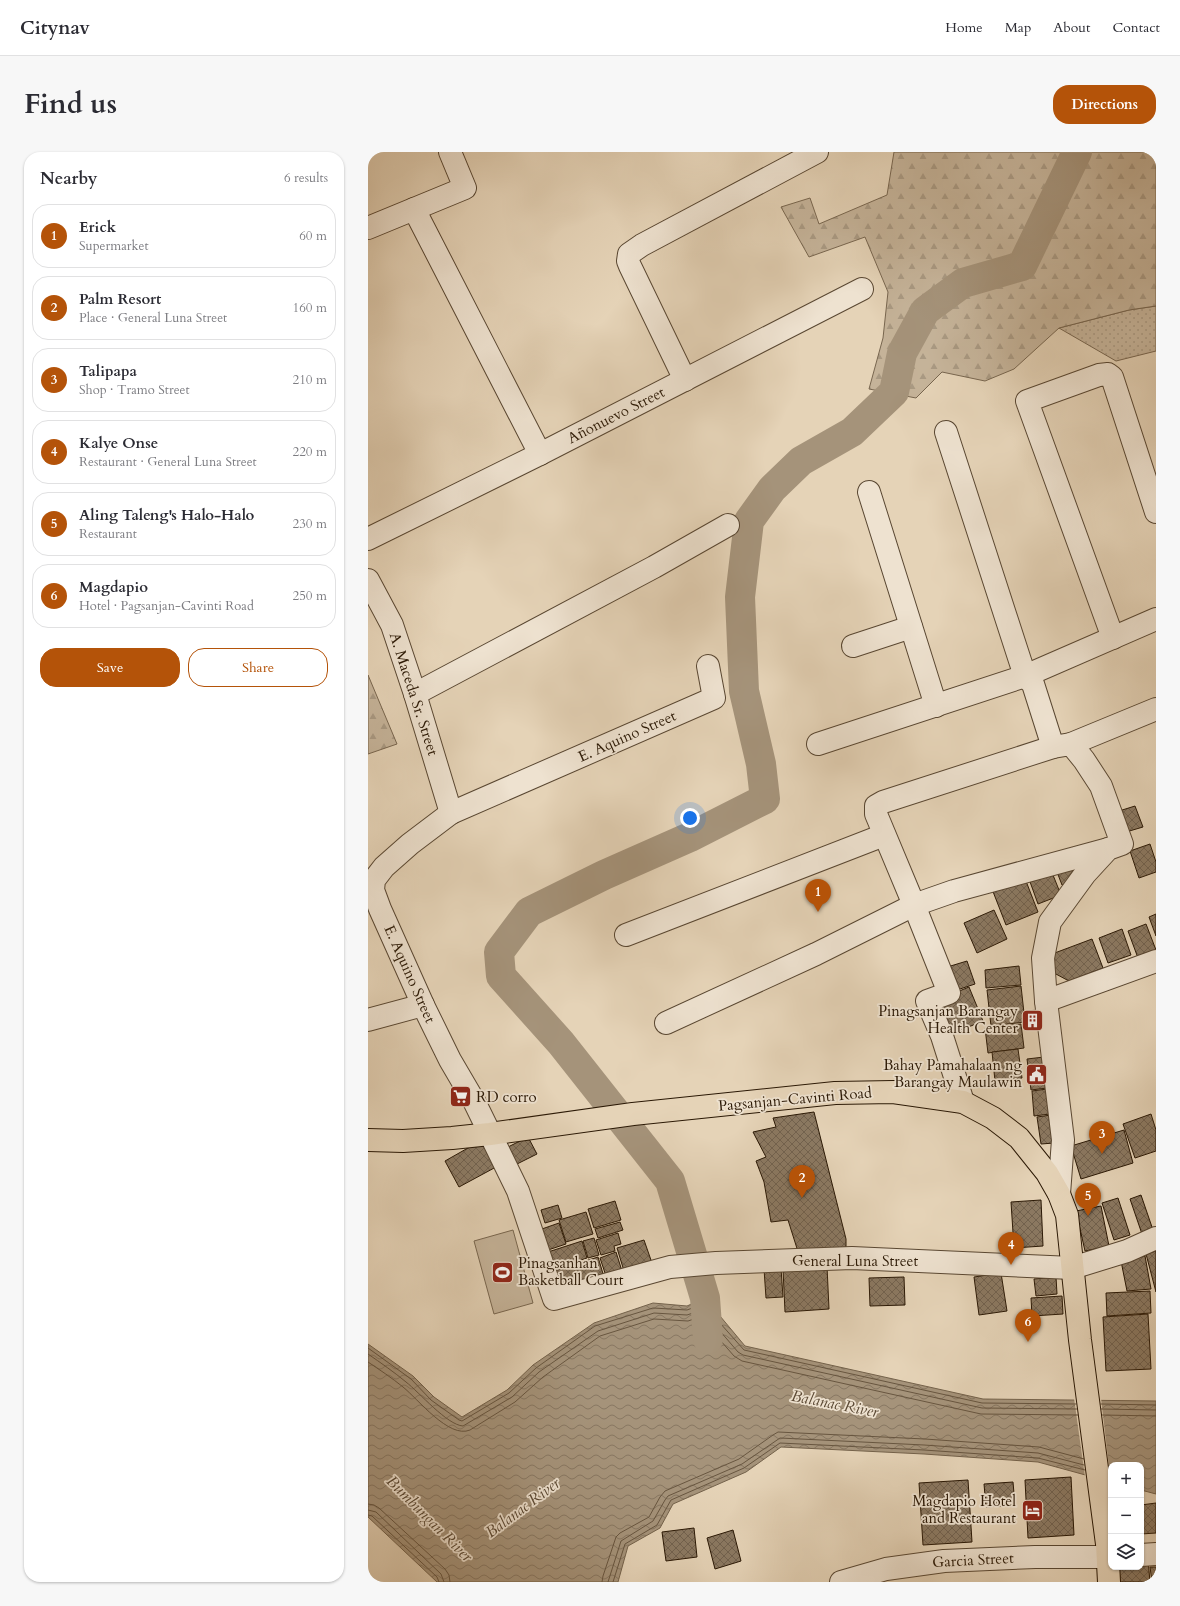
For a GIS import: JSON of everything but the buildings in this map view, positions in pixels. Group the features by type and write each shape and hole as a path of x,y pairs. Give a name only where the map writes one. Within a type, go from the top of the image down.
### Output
{"main road":[{"name":"Pagsanjan-Cavinti Road","path":"368,1140 403,1141 490,1134 633,1114 835,1093 893,1092 963,1102 993,1118 1019,1138 1048,1173 1059,1194 1067,1215 1080,1340 1108,1553"},
{"name":"Pagsanjan-Cavinti Road","path":"1109,1570 1109,1582"}],"street":[{"path":"368,228 465,188 450,152"},
{"path":"685,380 630,266 628,261 629,254 642,245 817,152"},
{"path":"414,209 540,454"},
{"name":"Añonuevo Street","path":"368,538 540,454 862,289"},
{"path":"1113,638 1027,401 1099,375 1108,374 1112,377 1156,512"},
{"path":"946,432 1025,676 1033,684 1062,746 1084,760 1101,786 1115,847"},
{"path":"869,492 936,706"},
{"path":"415,694 654,567 728,525"},
{"name":"A. Maceda Sr. Street","path":"368,580 392,626 452,813"},
{"path":"818,744 1025,676 1156,619"},
{"path":"853,646 911,627"},
{"name":"E. Aquino Street","path":"554,1299 518,1191 490,1134 422,1005 373,890 374,880 384,867 452,813 714,698 708,666"},
{"path":"963,1102 942,1036 927,1001 949,994 914,905 884,835 876,814 876,806 878,804 1062,746 1156,709"},
{"path":"626,935 884,835"},
{"path":"666,1023 816,954 914,905 954,891 1115,847"},
{"path":"1059,1194 1063,1140 1046,1001 1043,958 1050,922 1085,874 1115,847"},
{"path":"1046,1001 1156,961"},
{"path":"368,1020 422,1005"},
{"name":"General Luna Street","path":"554,1299 670,1267 716,1263 852,1258 1072,1268 1127,1251 1156,1238"},
{"name":"Garcia Street","path":"841,1582 886,1569 944,1561 1108,1553"},
{"path":"1144,1555 1156,1554"}],"green space":[{"path":"894,152 1156,152 1156,306 1129,310 1059,328 1014,369 985,381 942,372 916,398 869,389 883,338 888,292 865,237 809,257 781,207 810,198 819,224 887,195"},
{"path":"1156,306 1156,351 1116,361 1059,328 1129,310"},
{"path":"368,675 397,744 368,754"},
{"name":"Pinagsanhan Basketball Court","path":"513,1230 533,1303 494,1314 474,1241"}],"water":[{"path":"705,1298 745,1346 983,1399 1156,1401 1156,1494 1144,1491 1144,1462 1108,1462 1108,1481 1038,1462 924,1454 781,1447 746,1472 673,1504 660,1528 628,1546 618,1582 437,1582 368,1517 368,1344 413,1376 434,1397 462,1417 507,1390 533,1365 594,1323 653,1303 687,1306"}],"pier":[{"path":"1074,1398 1101,1398 1108,1462 1108,1483 1085,1477"}],"waterway":[{"path":"708,1339 705,1298 670,1181 561,1043 501,976 499,952 529,912 604,875 690,837 765,799 761,764 744,691 740,597 749,521 772,489 801,461 852,432 894,392 902,353 925,311 963,283 1022,266 1077,152"}],"place":[{"name":"Erick","path":"818,912"},
{"name":"Pinagsanjan Barangay Health Center","path":"1033,1020"},
{"name":"Bahay Pamahalaan ng Barangay Maulawin","path":"1037,1074"},
{"name":"RD corro","path":"460,1097"},
{"name":"Talipapa","path":"1102,1154"},
{"name":"Palm Resort","path":"802,1198"},
{"name":"Aling Taleng's Halo-Halo","path":"1088,1216"},
{"name":"Kalye Onse","path":"1011,1265"},
{"name":"Pinagsanhan Basketball Court","path":"503,1272"},
{"name":"Magdapio","path":"1028,1342"},
{"name":"Magdapio Hotel and Restaurant","path":"1032,1510"}],"water label":[{"name":"Balanac River","path":"835,1403"},
{"name":"Balanac River","path":"522,1507"},
{"name":"Bumbungan River","path":"430,1518"}]}
